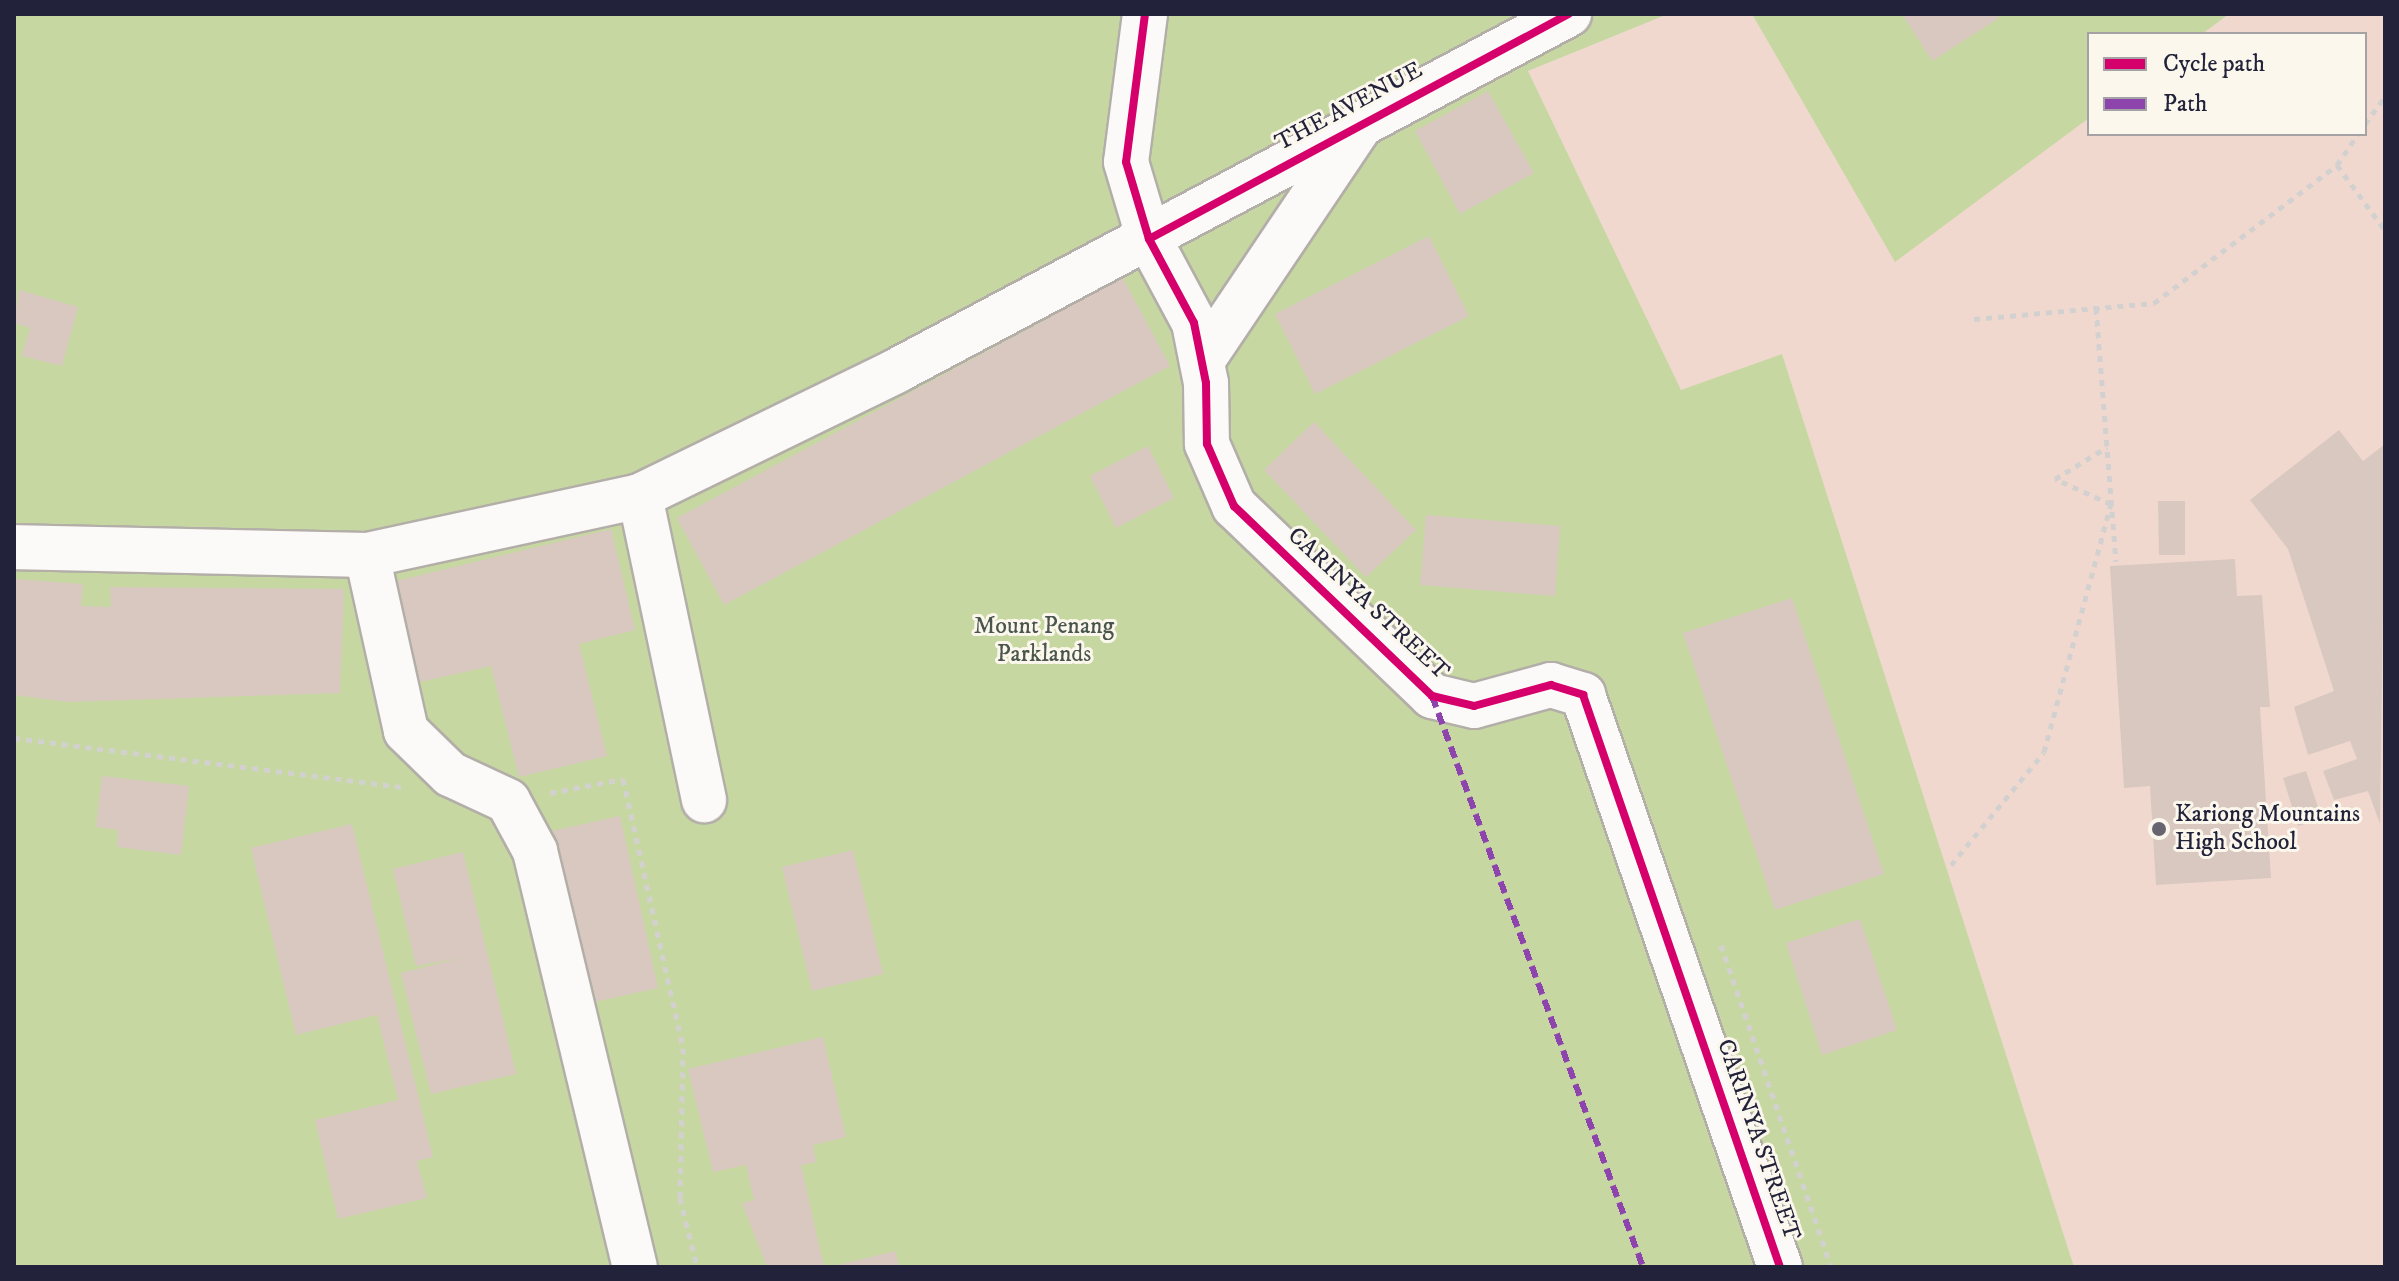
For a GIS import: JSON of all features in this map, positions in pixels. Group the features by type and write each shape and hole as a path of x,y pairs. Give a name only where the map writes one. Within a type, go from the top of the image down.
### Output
{"street":[{"name":"CARINYA STREET","path":"1145,14 1126,162 1149,239 1194,323 1202,361 1207,444 1234,506 1432,696 1474,706 1551,685 1583,695 1780,1267"},
{"name":"THE AVENUE","path":"14,547 367,555 640,496 1149,239 1362,122 1569,14"},
{"path":"1202,361 1362,122"},
{"path":"640,496 704,800"},
{"path":"367,555 406,731 450,774 508,801 535,851 635,1267"}],"path":[{"path":"2367,121 2385,96"},
{"path":"1974,319 2154,303 2337,165 2357,136"},
{"path":"2337,165 2385,230"},
{"path":"2096,308 2116,561"},
{"path":"2107,447 2055,479 2111,504"},
{"path":"1951,865 2044,752 2111,504"},
{"path":"14,738 416,789"},
{"path":"508,801 623,779 683,1048 680,1198 697,1267"},
{"path":"1721,945 1831,1267"}],"shaded area":[{"name":"Kariong Mountains High School","path":"1668,14 1752,14 1895,261 2087,119 2087,136 2367,136 2367,32 2205,32 2229,14 2385,14 2385,1267 2074,1267 1782,355 1681,390 1528,71"}],"green space":[{"name":"Mount Penang Parklands","path":"14,14 1668,14 1528,71 1681,390 1782,354 2074,1267 14,1267"},
{"path":"1752,14 2229,14 2205,32 2087,32 2087,119 1895,262"}],"building":[{"path":"1902,14 1996,14 1999,18 1932,61"},
{"path":"1488,91 1534,173 1460,214 1415,131"},
{"path":"1429,236 1469,316 1315,394 1275,314"},
{"path":"1123,278 1170,366 724,605 677,518"},
{"path":"19,290 78,307 62,366 22,356 30,328 14,323"},
{"path":"1314,422 1416,530 1366,577 1264,470"},
{"path":"2339,430 2363,461 2385,444 2380,824 2368,791 2334,800 2323,771 2357,759 2350,741 2308,755 2294,707 2334,691 2288,549 2250,500"},
{"path":"1148,446 1174,498 1116,528 1090,476"},
{"path":"2158,501 2185,501 2185,555 2159,555"},
{"path":"1426,515 1560,526 1555,596 1420,585"},
{"path":"611,529 635,630 579,644 607,756 519,777 491,666 416,683 392,582"},
{"path":"2235,559 2237,596 2262,595 2270,707 2260,707 2271,878 2156,885 2150,786 2124,788 2110,566"},
{"path":"14,579 83,584 81,606 111,607 110,587 344,589 340,693 68,702 14,695"},
{"path":"1792,598 1884,874 1775,910 1683,633"},
{"path":"2306,771 2322,819 2298,826 2283,778"},
{"path":"102,776 189,786 181,855 117,847 118,830 96,827"},
{"path":"620,816 658,988 590,1003 552,831"},
{"path":"352,824 433,1157 417,1161 427,1198 338,1219 315,1120 398,1100 377,1015 296,1035 251,848"},
{"path":"853,850 883,974 812,991 782,867"},
{"path":"463,852 516,1074 431,1094 401,973 460,958 416,966 393,869"},
{"path":"1860,919 1897,1030 1822,1055 1786,943"},
{"path":"823,1037 846,1137 813,1145 816,1162 801,1165 824,1267 767,1267 742,1203 754,1200 746,1165 713,1172 688,1069"},
{"path":"896,1251 899,1267 833,1266"}],"marked path":[{"path":"1432,696 1643,1267"}],"cycle path":[{"path":"1145,14 1126,162 1149,239 1194,323 1206,383 1207,444 1234,506 1432,696 1474,706 1551,685 1583,695 1780,1267"},
{"path":"1149,239 1569,14"}],"place":[{"name":"Kariong Mountains High School","path":"2159,829"}]}
